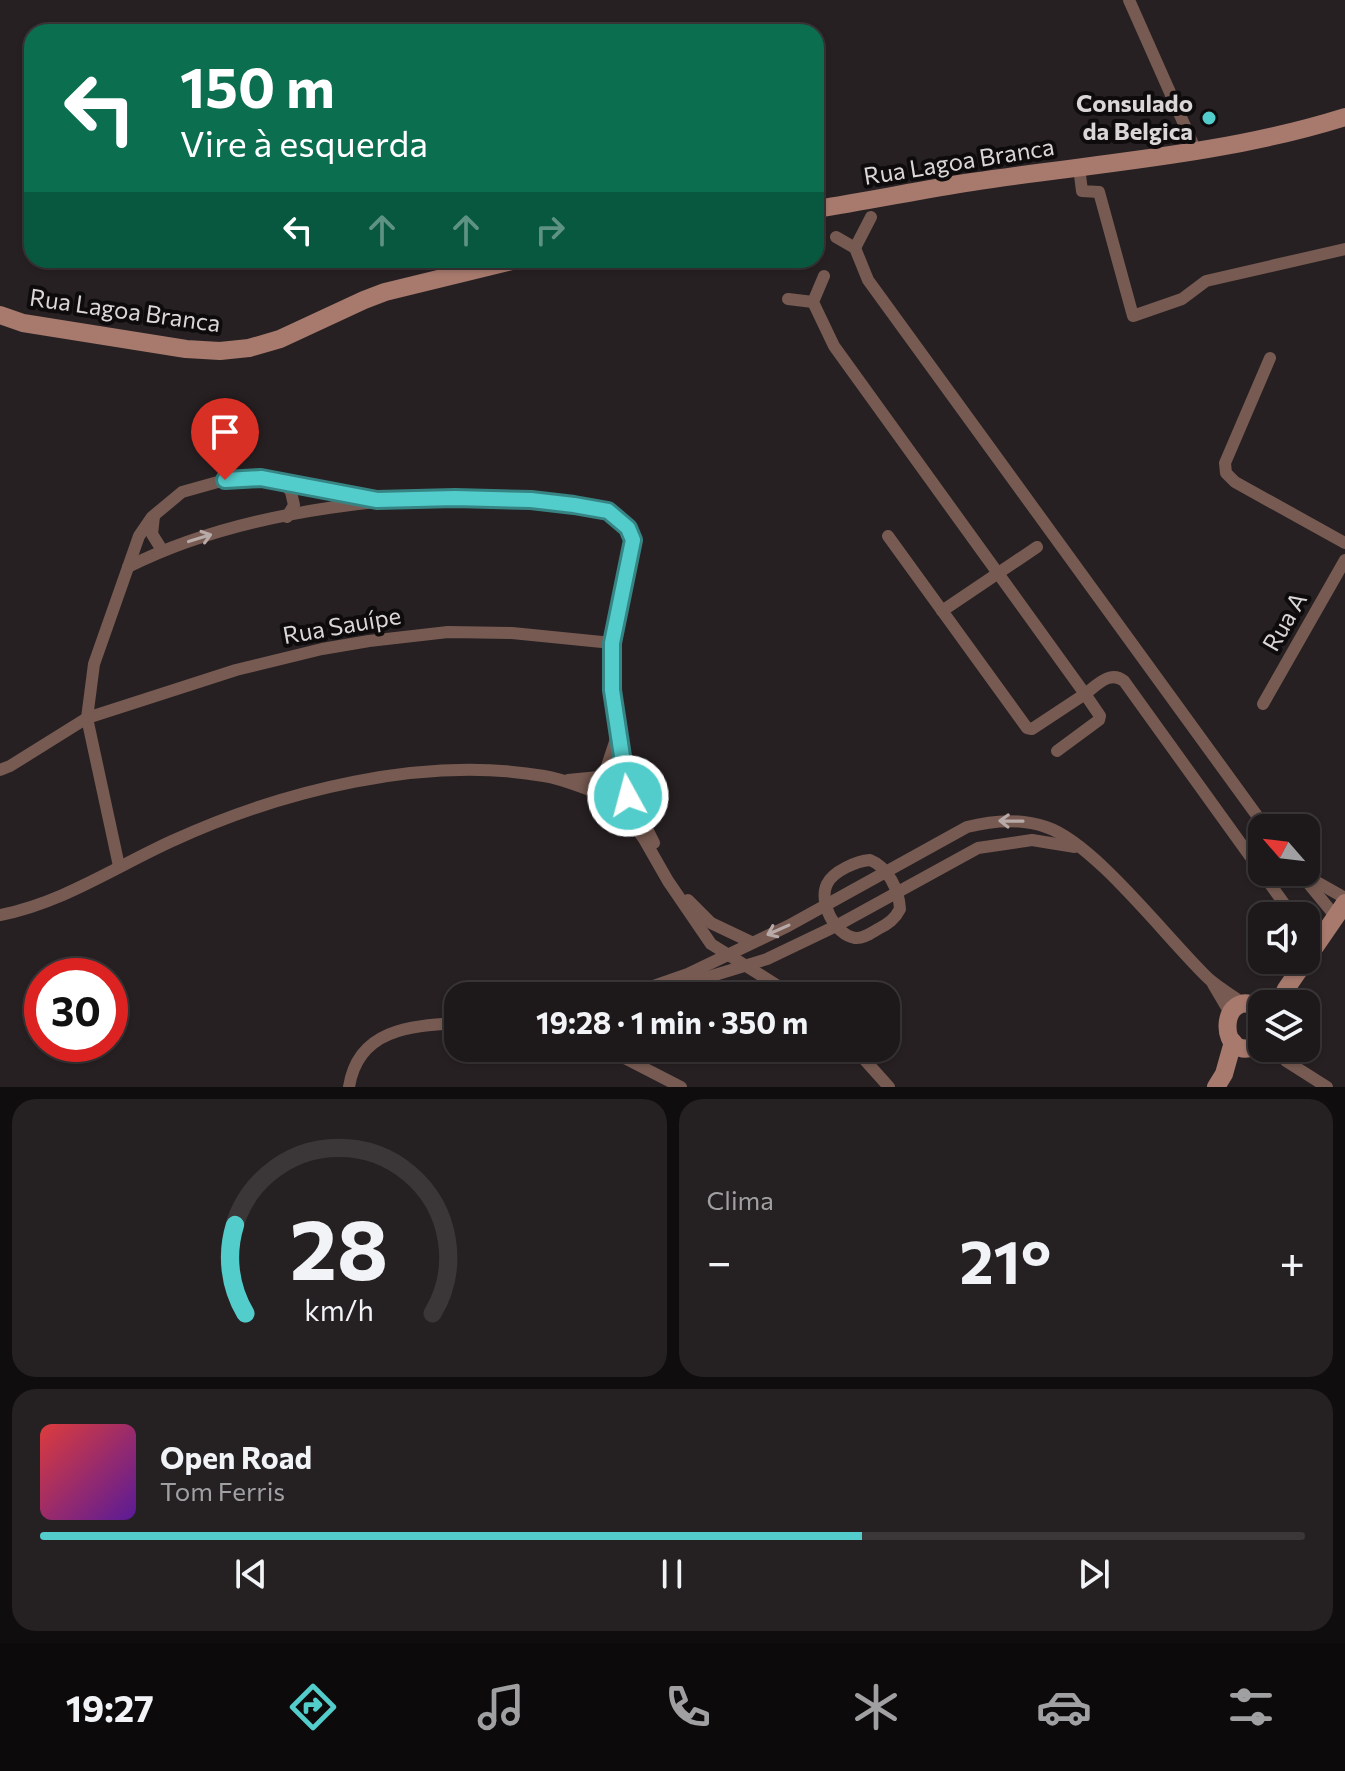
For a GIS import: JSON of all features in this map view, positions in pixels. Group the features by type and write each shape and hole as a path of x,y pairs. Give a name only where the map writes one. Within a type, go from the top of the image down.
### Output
{"street":[{"path":"1129,0 1196,151"},
{"name":"Rua Lagoa Branca","path":"824,208 972,182 1196,151 1290,134 1345,117"},
{"path":"1079,167 1082,191 1099,192 1133,316 1182,299 1206,281 1345,249"},
{"path":"855,248 871,217"},
{"path":"836,237 855,248 868,280 1256,814"},
{"name":"Rua Lagoa Branca","path":"0,315 23,323 186,349 220,351 249,348 280,339 385,292 483,268"},
{"path":"824,276 813,302 834,346 1100,716 1099,720 1057,751"},
{"path":"788,299 813,302"},
{"path":"1270,358 1225,463 1226,473 1235,482 1345,543"},
{"path":"119,866 87,718 94,664 139,536 155,513 182,492 240,478 261,478 377,500"},
{"path":"285,484 294,505 287,517"},
{"path":"128,567 162,550 206,536 377,500 531,500 608,511 628,528 633,540 612,643 612,690 617,736 624,759 623,776 659,853 694,907 711,923 751,942"},
{"path":"155,513 152,534 162,550"},
{"path":"888,536 1027,728 1032,729 1111,676 1124,681 1277,902"},
{"path":"942,611 1037,547"},
{"name":"Rua A","path":"1263,704 1345,560"},
{"name":"Rua Sauípe","path":"0,770 87,718 236,670 369,641 448,632 480,632 612,643"},
{"path":"602,794 598,787 617,736"},
{"path":"565,780 616,769 623,776"},
{"path":"0,915 42,905 192,832 247,811 343,785 406,774 477,771 542,775 565,780 618,803 705,938 726,956 772,982"},
{"path":"618,803 623,802 629,793"},
{"path":"676,982 826,906 967,827 1020,820 1047,827 1098,863 1211,981 1248,1008 1227,1031 1248,1044"},
{"path":"681,982 767,959 836,926 978,848 995,843 1032,840 1081,849"},
{"path":"870,860 879,863 896,891 900,909 890,923 860,938 847,935 836,926 826,906 827,883 856,863 870,860"},
{"path":"1317,886 1342,906"},
{"path":"1317,886 1342,906"},
{"path":"1320,933 1342,906"},
{"path":"767,959 775,982"},
{"path":"349,1087 352,1068 360,1056 388,1033 444,1024"},
{"path":"1220,1080 1248,1046"},
{"path":"636,1062 681,1087"},
{"path":"867,1062 889,1087"},
{"path":"1288,1062 1327,1087"}],"place":[{"name":"Consulado da Belgica","path":"1209,118"}],"route":[{"path":"225,480 261,478 377,500 531,500 608,511 620,519 633,540 612,643 612,690 628,796"}]}
